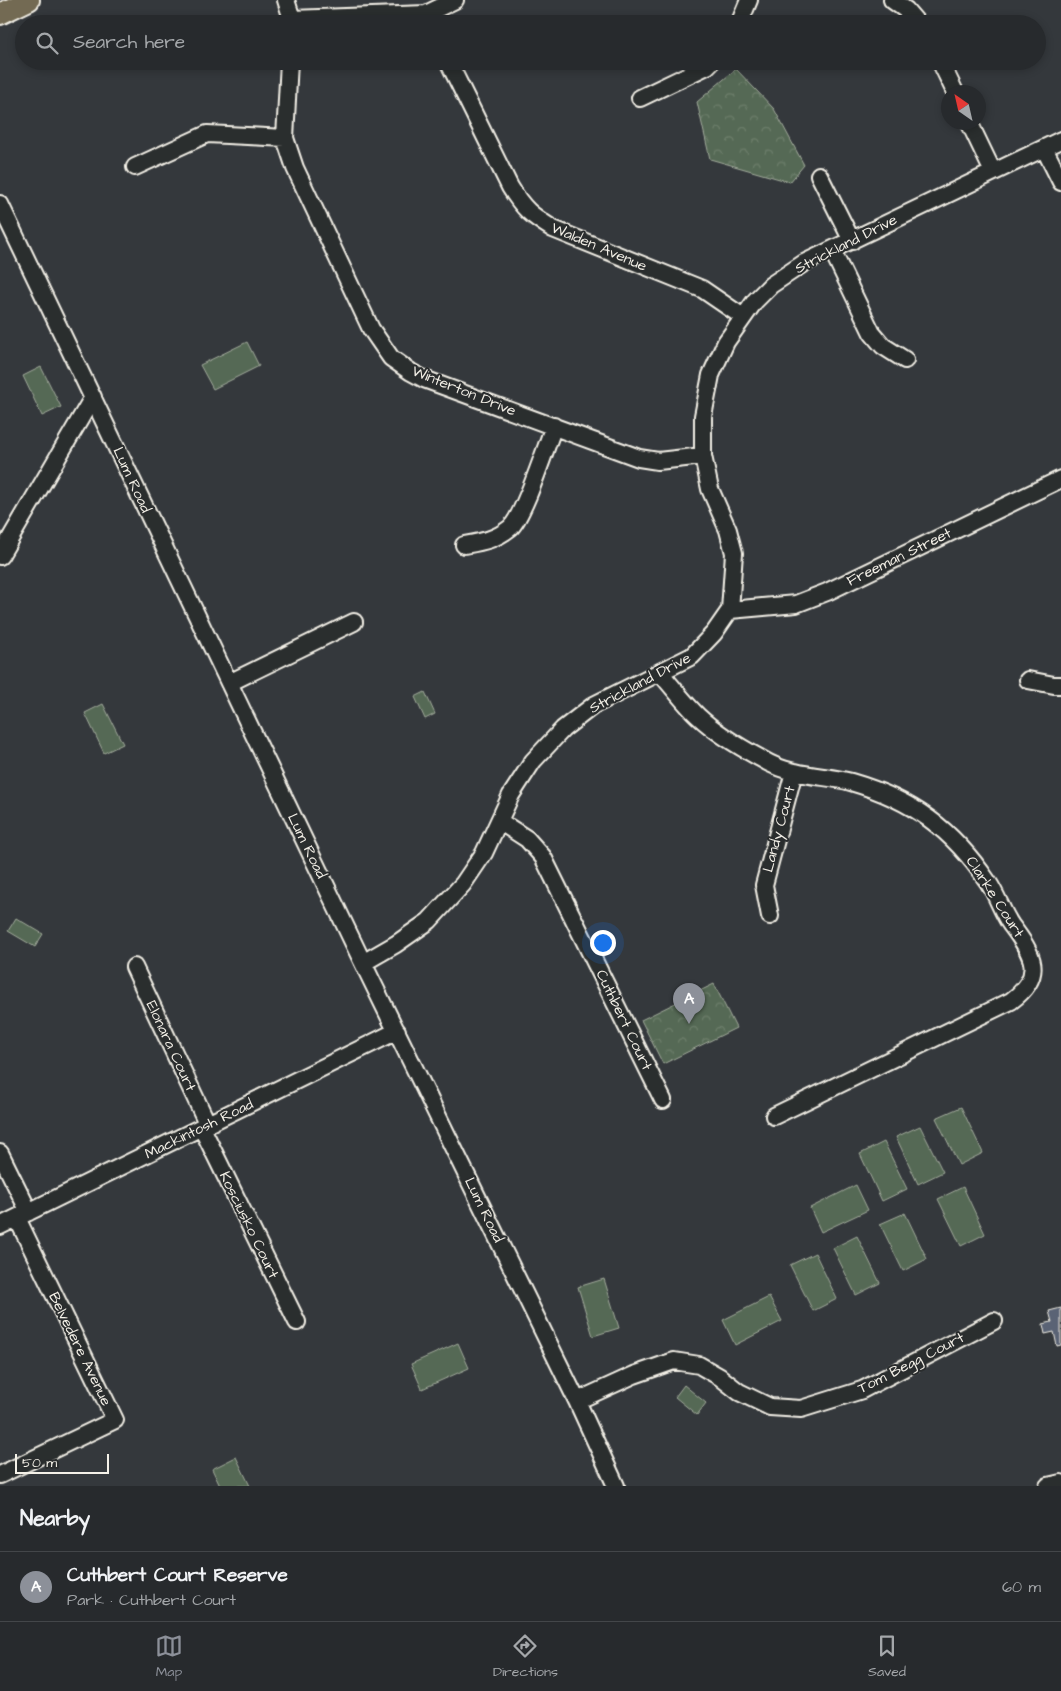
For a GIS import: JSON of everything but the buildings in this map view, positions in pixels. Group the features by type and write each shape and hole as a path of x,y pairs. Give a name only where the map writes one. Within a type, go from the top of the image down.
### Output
{"main road":[{"path":"0,14 29,0"}],"street":[{"path":"286,0 290,15"},
{"path":"434,15 455,0"},
{"path":"743,15 749,0"},
{"path":"892,0 910,15"},
{"name":"Winterton Drive","path":"290,70 286,138 295,168 371,329 391,358 424,379 639,458 658,461 703,456"},
{"name":"Walden Avenue","path":"452,70 510,188 522,206 534,217 553,229 702,289 743,317"},
{"path":"640,98 699,70"},
{"path":"944,70 952,85"},
{"path":"973,130 993,172"},
{"path":"135,167 207,134 286,138"},
{"name":"Strickland Drive","path":"363,963 430,921 464,884 484,853 511,795 533,761 563,729 594,705 692,656 714,633 730,610 734,553 728,530 710,489 703,456 703,416 711,375 726,342 755,301 771,285 804,263 1061,140"},
{"path":"1044,148 1061,182"},
{"path":"819,175 852,241"},
{"name":"Lum Road","path":"0,204 363,963 577,1401 616,1486"},
{"path":"832,250 872,333 883,346 905,360"},
{"path":"0,555 93,397"},
{"path":"464,545 488,541 511,527 520,514 554,426"},
{"name":"Freeman Street","path":"730,610 796,604 827,592 1061,479"},
{"path":"229,683 354,622"},
{"name":"Clarke Court","path":"660,673 698,715 734,743 763,760 794,772 838,778 878,790 934,821 966,852 989,884 1009,921 1028,947 1033,965 1030,981 1023,993 1011,1001 774,1116"},
{"path":"1028,680 1054,686 1061,685"},
{"name":"Landy Court","path":"770,916 764,885 794,772"},
{"name":"Cuthbert Court","path":"499,821 527,839 543,858 663,1100"},
{"name":"Elonara Court","path":"134,967 205,1126"},
{"name":"Mackintosh Road","path":"0,1226 397,1031"},
{"name":"Kosciusko Court","path":"205,1126 297,1322"},
{"path":"0,1153 23,1215"},
{"name":"Belvedere Avenue","path":"0,1475 115,1420 23,1215"},
{"name":"Tom Begg Court","path":"577,1401 634,1375 674,1361 699,1365 720,1377 739,1392 770,1407 801,1409 862,1390 994,1321"},
{"path":"1048,1486 1061,1482"}],"green space":[{"path":"737,70 774,109 804,165 790,182 710,159 697,102"},
{"path":"247,342 259,366 213,389 200,365"},
{"path":"41,367 61,407 42,416 23,376"},
{"path":"425,692 435,714 425,719 415,697"},
{"path":"103,704 123,744 104,753 85,713"},
{"path":"16,918 43,934 35,947 8,931"},
{"path":"714,984 736,1028 663,1064 641,1020"},
{"path":"961,1107 983,1153 959,1165 936,1118"},
{"path":"920,1126 943,1172 918,1184 896,1137"},
{"path":"884,1142 907,1189 882,1201 860,1154"},
{"path":"856,1185 868,1210 821,1232 810,1208"},
{"path":"963,1187 985,1234 961,1246 938,1199"},
{"path":"905,1213 927,1259 903,1271 880,1224"},
{"path":"857,1236 880,1283 856,1295 833,1248"},
{"path":"815,1253 837,1299 813,1311 790,1265"},
{"path":"604,1279 619,1328 593,1336 578,1287"},
{"path":"769,1297 782,1321 735,1345 723,1320"},
{"path":"458,1343 469,1368 422,1389 411,1364"},
{"path":"684,1385 706,1403 697,1415 675,1397"},
{"path":"236,1457 250,1486 220,1486 212,1469"}],"place":[{"name":"Cuthbert Court Reserve","path":"689,1024"}]}
